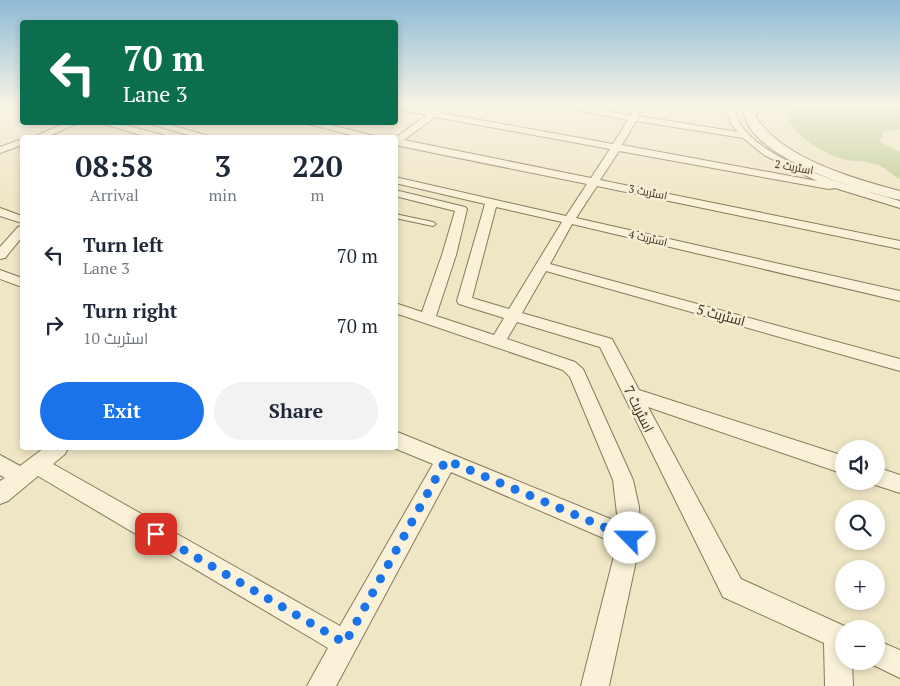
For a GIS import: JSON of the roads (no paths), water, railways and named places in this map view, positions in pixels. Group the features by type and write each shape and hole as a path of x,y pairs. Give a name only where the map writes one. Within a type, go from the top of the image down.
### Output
{"street":[{"name":"اسٹریٹ 2","path":"571,138 829,186 834,184"},
{"path":"497,343 592,181 621,138"},
{"path":"748,138 769,153 797,168 834,184 900,205"},
{"path":"766,138 784,151 830,173 900,196"},
{"name":"اسٹریٹ 3","path":"398,142 900,245"},
{"path":"0,143 20,148"},
{"path":"0,150 20,143"},
{"path":"769,153 784,151"},
{"name":"اسٹریٹ 4","path":"398,181 900,296"},
{"path":"398,194 461,209 449,255 428,318"},
{"name":"اسٹریٹ 7","path":"491,202 464,301 515,314 606,343 732,588 835,635"},
{"path":"0,212 20,219"},
{"path":"0,255 20,232"},
{"name":"اسٹریٹ 5","path":"542,266 900,365"},
{"path":"0,274 20,282"},
{"path":"398,309 569,366 577,374 623,480 628,507 630,538 595,686"},
{"path":"631,394 835,462"},
{"path":"398,440 630,538"},
{"path":"0,494 55,450"},
{"path":"321,686 446,460"},
{"path":"0,464 28,471 345,643"},
{"path":"885,479 900,484"},
{"path":"885,658 900,664"},
{"path":"839,670 839,686"}],"lane":[{"path":"398,217 433,224"}]}
